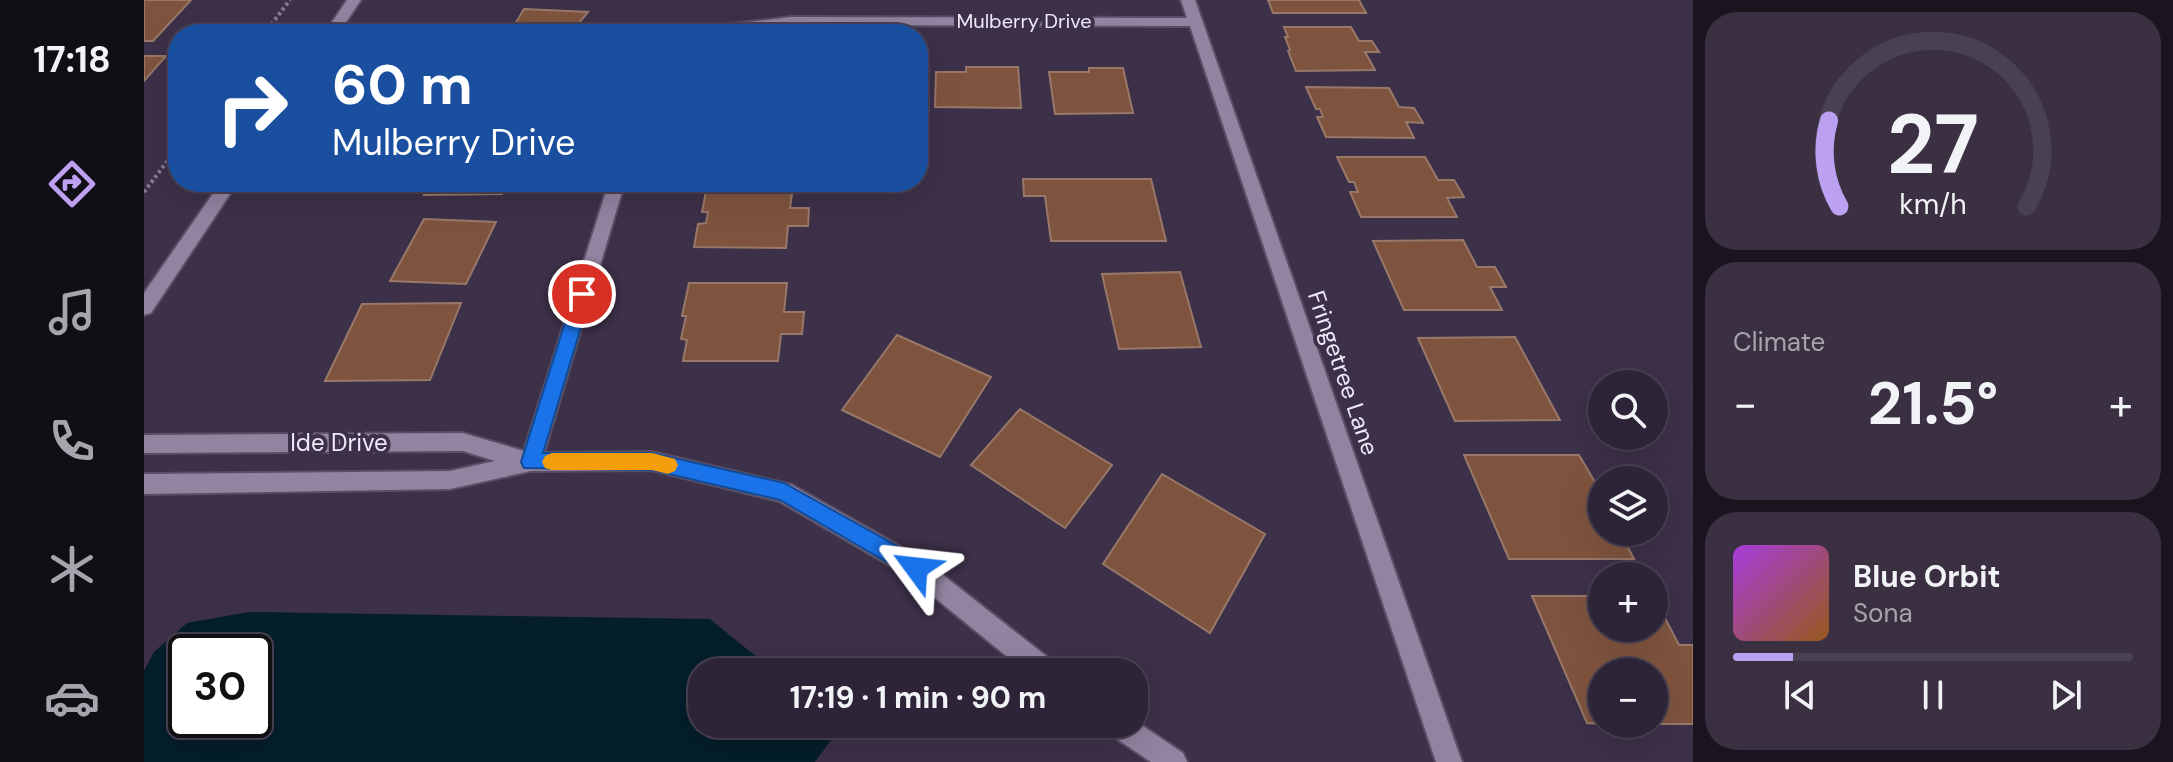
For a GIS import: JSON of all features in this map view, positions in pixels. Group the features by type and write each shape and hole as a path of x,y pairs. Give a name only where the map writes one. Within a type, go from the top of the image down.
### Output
{"street":[{"path":"338,24 354,0"},
{"name":"Fringetree Lane","path":"1188,0 1449,762"},
{"name":"Mulberry Drive","path":"766,24 791,21 1195,22"},
{"path":"144,308 223,192"},
{"path":"531,462 614,192"},
{"name":"Ide Drive","path":"144,444 463,442 531,462"},
{"name":"Ide Drive","path":"144,484 450,480 531,462 652,461 784,492 916,568 1028,658"},
{"path":"1138,738 1174,762"}],"path":[{"path":"272,24 290,0"},
{"path":"144,192 168,160"}],"water":[{"path":"249,612 710,619 758,658 688,658 688,738 832,738 815,762 144,762 144,671 154,652 168,640 168,738 272,738 272,634 174,634 187,623"}],"building":[{"path":"144,0 191,0 153,41 144,41"},
{"path":"1268,0 1359,0 1366,13 1273,13"},
{"path":"524,9 588,12 578,24 515,24"},
{"path":"1284,27 1351,27 1359,41 1372,41 1379,52 1365,52 1375,70 1296,71 1288,51"},
{"path":"144,56 166,56 144,81"},
{"path":"966,67 1018,67 1021,108 935,107 936,72 966,72"},
{"path":"1089,68 1123,68 1133,113 1055,114 1049,72 1089,72"},
{"path":"1306,87 1389,88 1399,107 1414,108 1423,123 1406,122 1414,138 1326,137 1317,117 1323,117 1320,109 1316,109"},
{"path":"1337,157 1425,157 1438,180 1454,180 1464,197 1447,198 1457,217 1361,217 1350,192 1358,192 1354,182 1349,182"},
{"path":"1023,179 1151,179 1166,241 1051,241 1045,196 1024,196"},
{"path":"426,192 503,192 502,194 424,195"},
{"path":"706,192 792,192 790,208 809,208 808,226 788,226 786,248 694,247 698,224 706,223 708,212 702,212"},
{"path":"424,219 496,222 466,284 390,281"},
{"path":"1463,240 1477,267 1495,267 1506,287 1490,287 1502,310 1404,310 1373,241"},
{"path":"1180,272 1201,347 1119,349 1102,274"},
{"path":"689,283 787,283 784,312 804,312 802,334 781,334 778,361 683,361 687,340 681,339 686,316 682,316"},
{"path":"461,303 430,380 325,381 362,304"},
{"path":"897,335 991,377 940,457 842,410"},
{"path":"1515,337 1560,420 1455,421 1418,338"},
{"path":"1020,409 1112,465 1065,528 971,465"},
{"path":"1464,455 1579,455 1588,470 1588,546 1627,546 1634,559 1509,559"},
{"path":"1162,474 1265,534 1210,633 1103,564"},
{"path":"1532,596 1588,596 1588,642 1668,642 1668,624 1679,645 1693,645 1693,724 1668,724 1668,658 1588,658 1587,723"}],"slow traffic":[{"path":"552,462 652,461 668,465"}],"route":[{"path":"582,294 531,462 652,461 784,492 916,568"}]}
